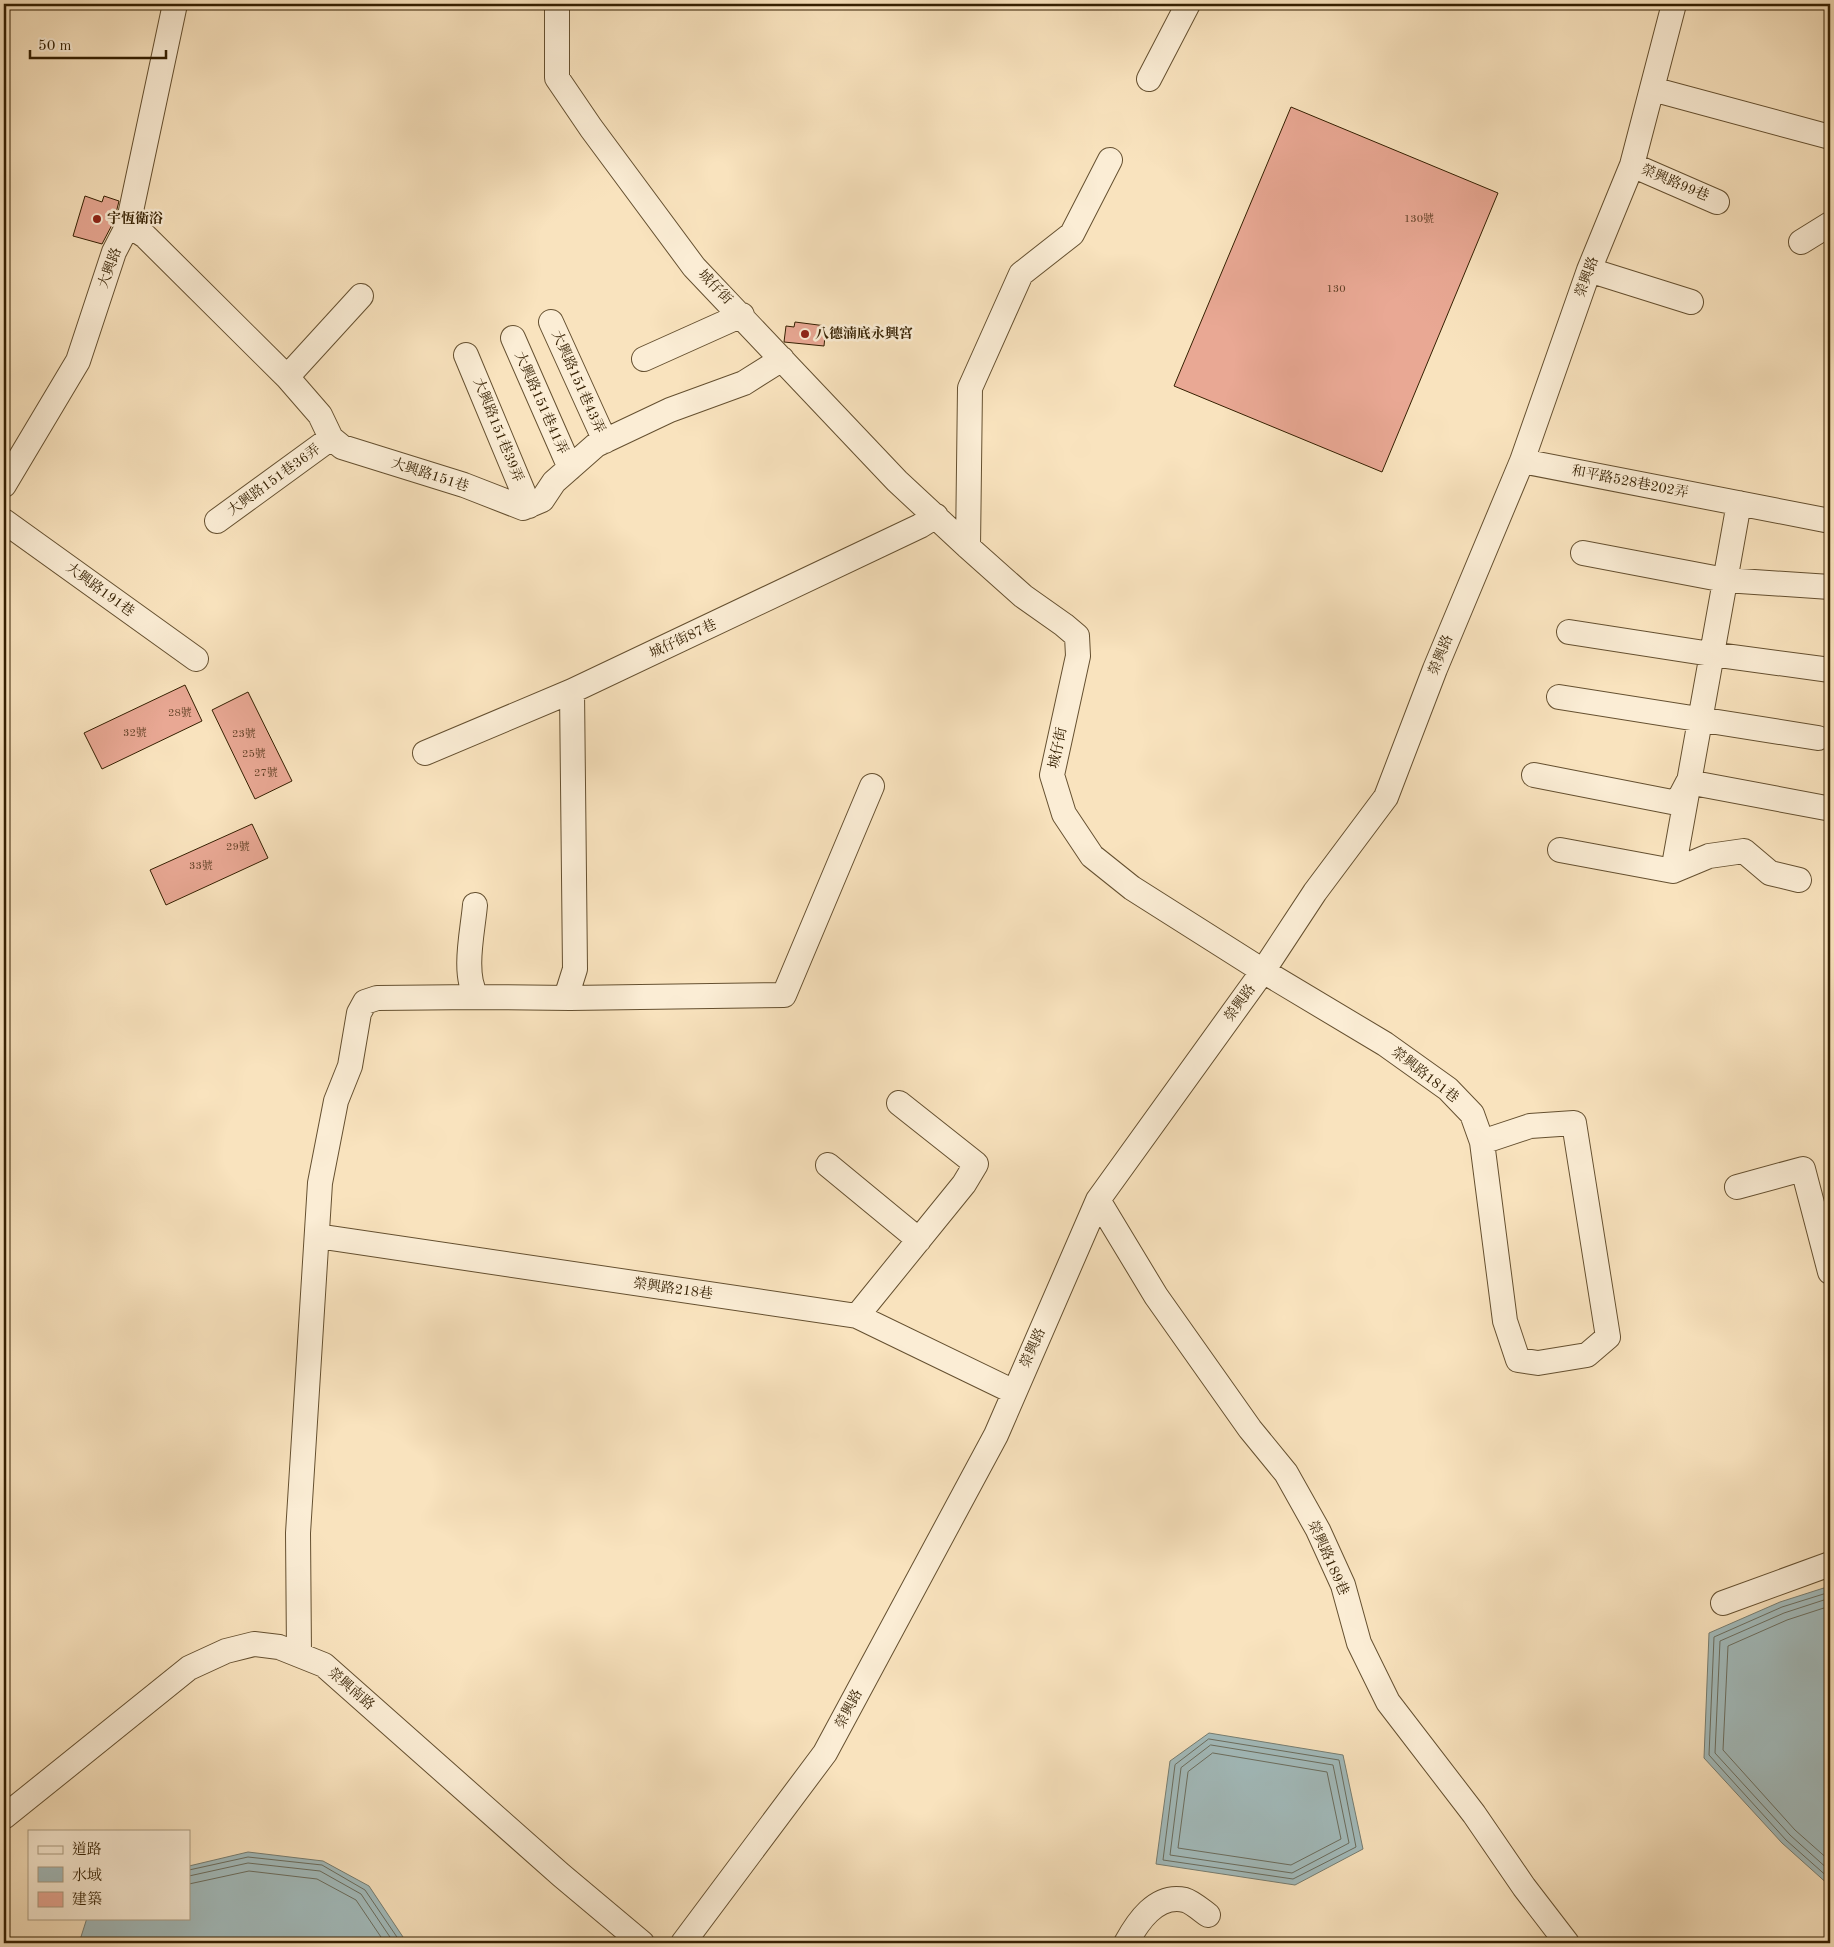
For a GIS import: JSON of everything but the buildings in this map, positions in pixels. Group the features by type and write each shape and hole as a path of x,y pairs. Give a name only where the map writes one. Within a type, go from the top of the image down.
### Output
{"street":[{"name":"大興路","path":"4,485 78,361 114,252 128,225 175,4"},
{"name":"城仔街","path":"557,4 557,78 591,128 694,267 742,315 897,481 1023,596 1077,636 1078,656 1052,775 1064,814 1092,856 1132,888 1263,971"},
{"path":"1149,79 1188,4"},
{"name":"榮興路","path":"683,1943 825,1753 996,1435 1098,1200 1263,971 1315,892 1386,797 1435,669 1522,461 1589,270 1632,165 1674,4"},
{"path":"1652,88 1830,137"},
{"path":"954,533 970,388 1021,274 1072,234 1110,160"},
{"name":"榮興路99巷","path":"1632,165 1717,202"},
{"path":"1801,242 1830,224"},
{"path":"128,225 144,236 287,377 320,415 331,438"},
{"path":"1589,270 1691,302"},
{"path":"287,377 361,296"},
{"path":"644,358 742,315"},
{"name":"大興路151巷43弄","path":"551,322 605,441"},
{"name":"大興路151巷41弄","path":"512,338 570,468"},
{"name":"大興路151巷39弄","path":"466,355 528,506"},
{"path":"528,506 542,500 554,482 596,445 670,410 744,383 782,359"},
{"name":"大興路151巷","path":"331,438 342,447 464,485 523,508 528,506"},
{"name":"大興路151巷36弄","path":"217,521 331,438"},
{"name":"和平路528巷202弄","path":"1522,461 1830,521"},
{"path":"1673,871 1739,503"},
{"name":"大興路191巷","path":"4,521 196,659"},
{"name":"城仔街87巷","path":"425,753 572,691 802,584 954,533"},
{"path":"1583,553 1724,580 1830,587"},
{"path":"1569,632 1830,670"},
{"path":"570,998 569,988 575,969 572,691"},
{"path":"1559,697 1818,738"},
{"path":"1534,775 1677,803 1688,782"},
{"path":"1688,782 1826,808"},
{"path":"299,1654 298,1533 320,1183 336,1101 350,1066 359,1013 364,1002 377,998 784,995 872,786"},
{"path":"1560,850 1673,871 1709,856 1744,851 1770,873 1800,880"},
{"path":"475,904 469,966 472,990 477,997"},
{"name":"榮興路181巷","path":"1263,971 1386,1044 1448,1089 1472,1114 1482,1142 1505,1321 1518,1360 1538,1363 1587,1355 1608,1337 1574,1123 1530,1126 1482,1142"},
{"path":"857,1316 964,1184 976,1164 899,1103"},
{"path":"828,1164 919,1240"},
{"path":"1738,1187 1803,1169 1830,1272"},
{"name":"榮興路189巷","path":"1098,1200 1156,1296 1250,1429 1286,1473 1318,1530 1343,1585 1359,1643 1388,1702 1474,1814 1524,1887 1567,1943"},
{"name":"榮興路218巷","path":"317,1236 857,1316 1014,1392"},
{"path":"1723,1603 1830,1564"},
{"name":"榮興南路","path":"4,1817 189,1668 226,1651 254,1644 279,1647 324,1665 561,1875 642,1943"},
{"path":"1126,1943 1136,1925 1154,1906 1171,1900 1185,1900 1208,1915"}],"water":[{"path":"1830,1586 1830,1886 1782,1843 1704,1758 1709,1633 1780,1602"},
{"path":"1209,1733 1343,1755 1363,1849 1295,1885 1156,1864 1170,1761"},
{"path":"248,1852 323,1861 369,1886 407,1943 79,1943 86,1920 190,1920 190,1866"}],"place":[{"name":"宇恆衛浴","path":"97,219"},
{"name":"八德湳底永興宮","path":"805,334"}]}
